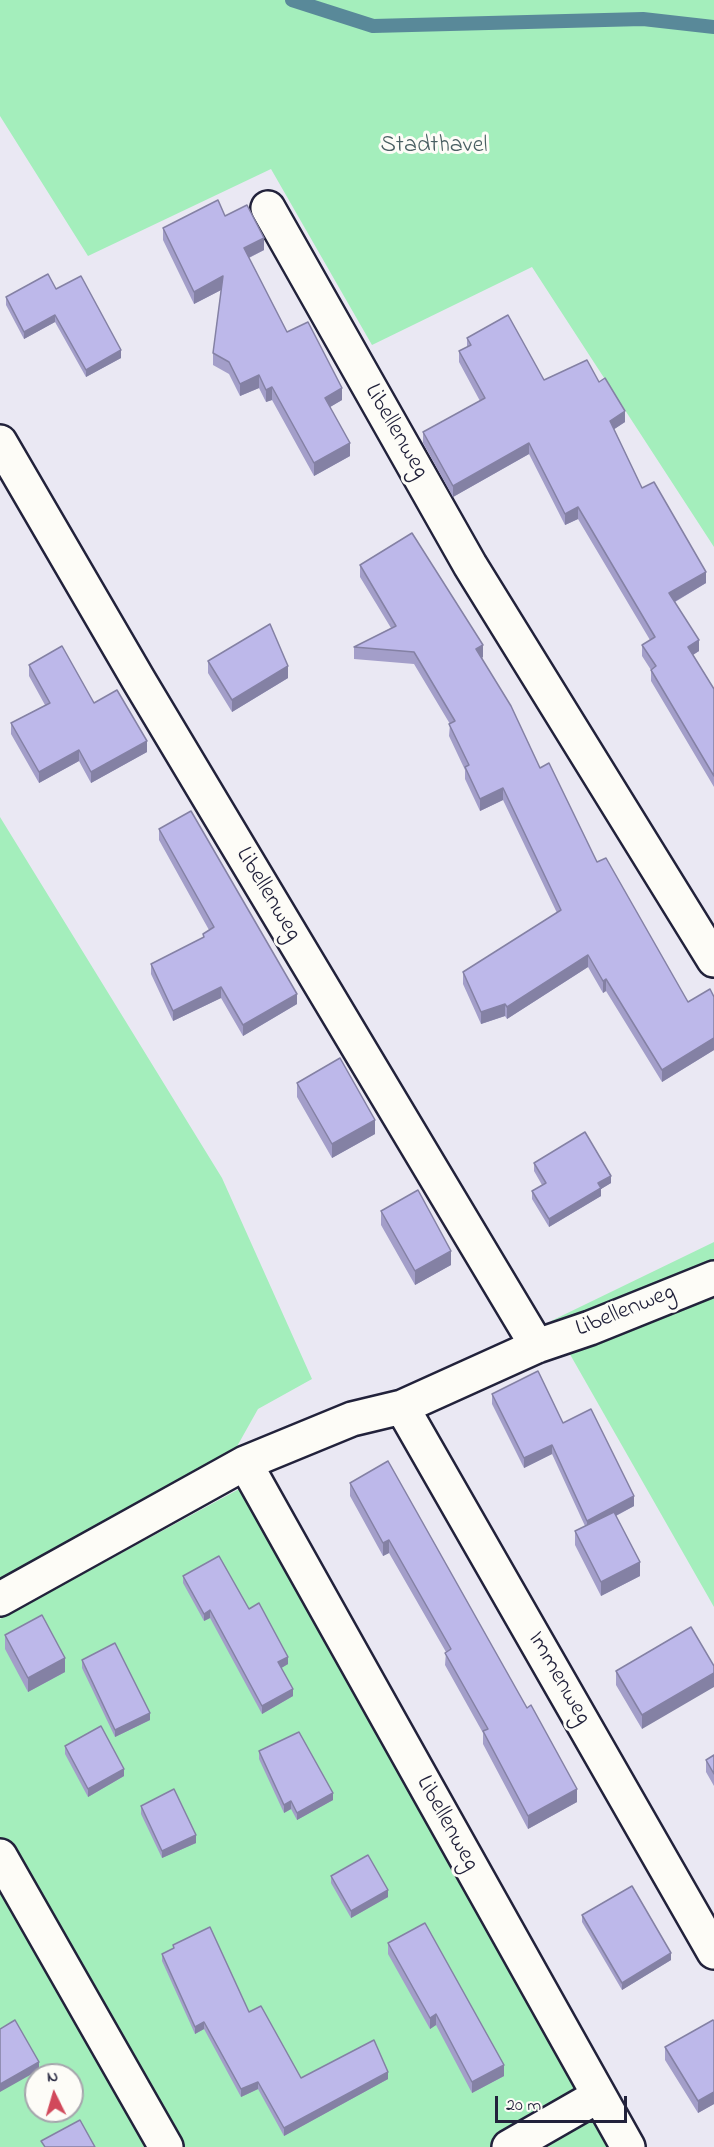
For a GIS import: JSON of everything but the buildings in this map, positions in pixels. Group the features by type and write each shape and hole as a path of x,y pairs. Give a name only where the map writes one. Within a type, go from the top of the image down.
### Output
{"street":[{"name":"Libellenweg","path":"268,208 471,565 714,960"},
{"name":"Libellenweg","path":"0,442 138,679 537,1346"},
{"name":"Libellenweg","path":"0,1599 245,1463 352,1419 402,1407 537,1346 590,1328 714,1278"},
{"name":"Immenweg","path":"402,1407 714,1952"},
{"name":"Libellenweg","path":"245,1463 598,2096"},
{"path":"0,1856 166,2147"},
{"path":"509,2147 598,2096 628,2147"}],"green space":[{"name":"Stadthavel","path":"0,0 714,0 714,547 532,267 372,345 271,169 88,256 0,116"},
{"path":"0,817 222,1178 312,1379 258,1409 235,1450 0,1578"},
{"path":"714,1242 714,1607 551,1321"},
{"path":"241,1488 618,2147 0,2147 0,1619"}],"waterway":[{"path":"292,0 373,26 643,19 714,27"}]}
